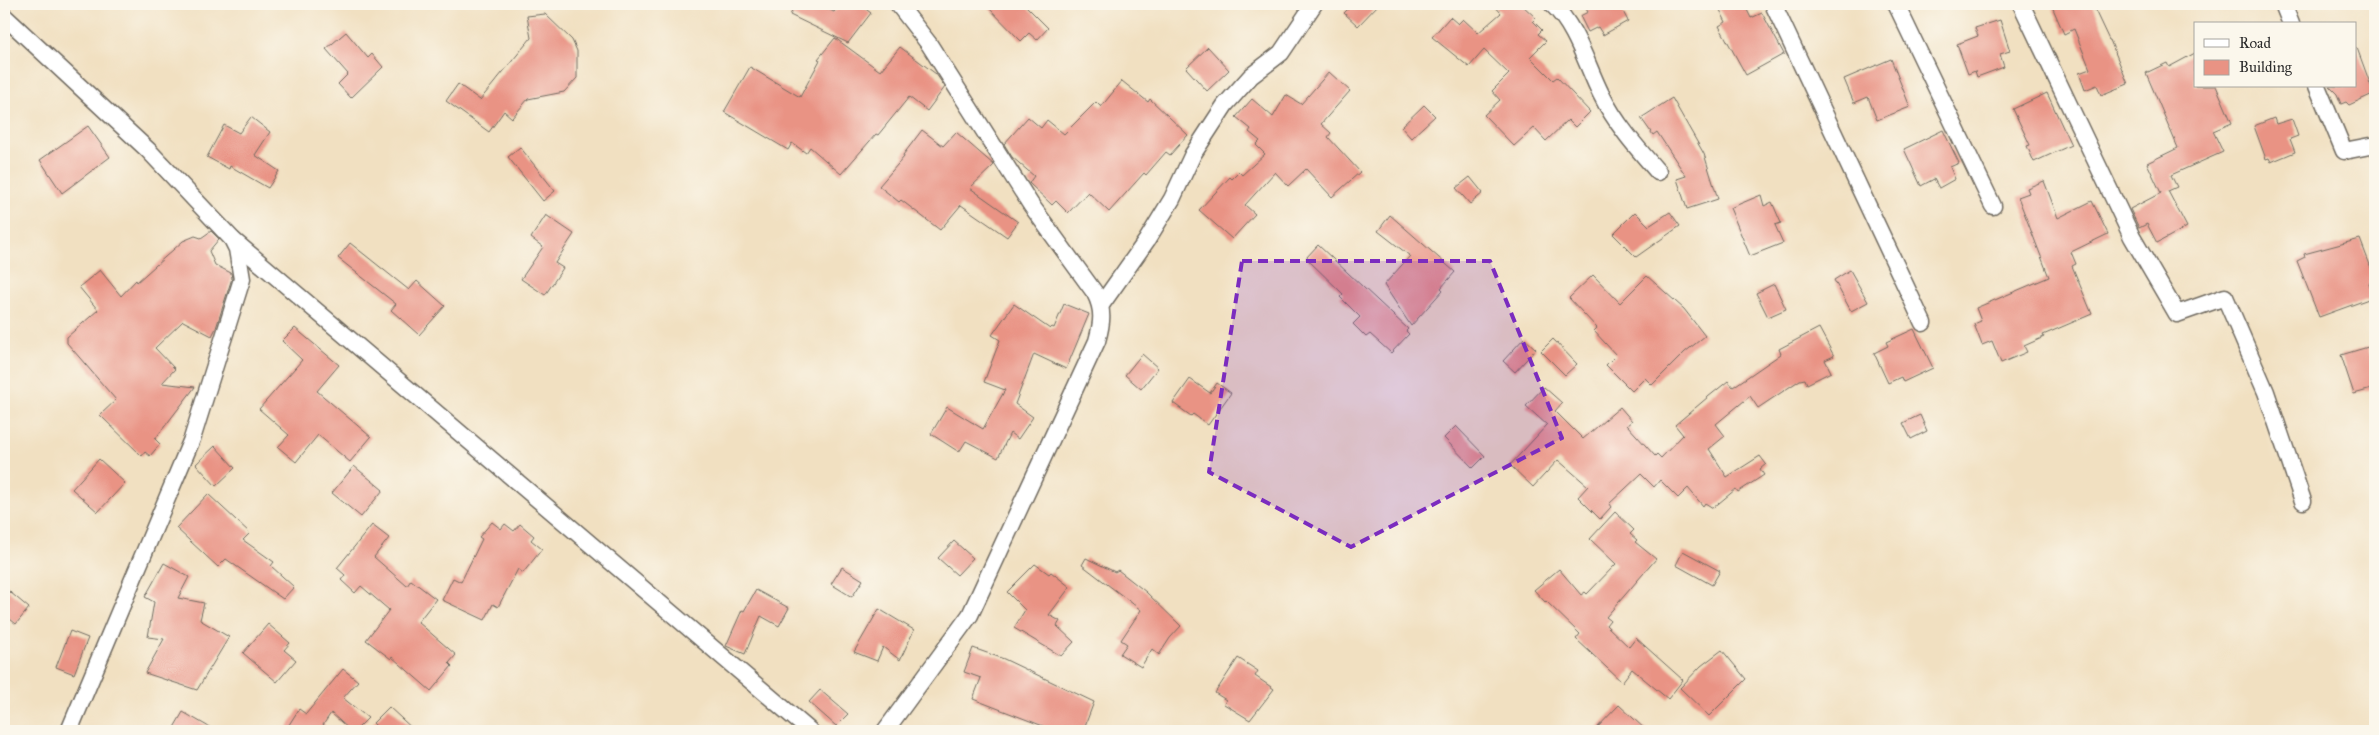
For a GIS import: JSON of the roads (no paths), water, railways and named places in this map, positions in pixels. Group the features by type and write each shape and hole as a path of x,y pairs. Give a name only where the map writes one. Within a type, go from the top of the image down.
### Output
{"street":[{"path":"885,731 970,615 1096,341 1102,322 1101,305 1031,205 930,44 898,4"},
{"path":"1101,305 1147,240 1172,199 1193,154 1225,105 1251,76 1281,53 1314,4"},
{"path":"1552,4 1563,14 1582,50 1602,96 1629,139 1658,172"},
{"path":"1773,4 1923,323"},
{"path":"1896,4 1993,206"},
{"path":"2022,4 2132,237 2177,314 2225,297 2266,392 2303,501"},
{"path":"2283,4 2290,22"},
{"path":"4,16 148,150 232,239 810,731"},
{"path":"2318,88 2344,151 2375,145"},
{"path":"69,731 192,439 242,279 237,250 232,239"}]}
